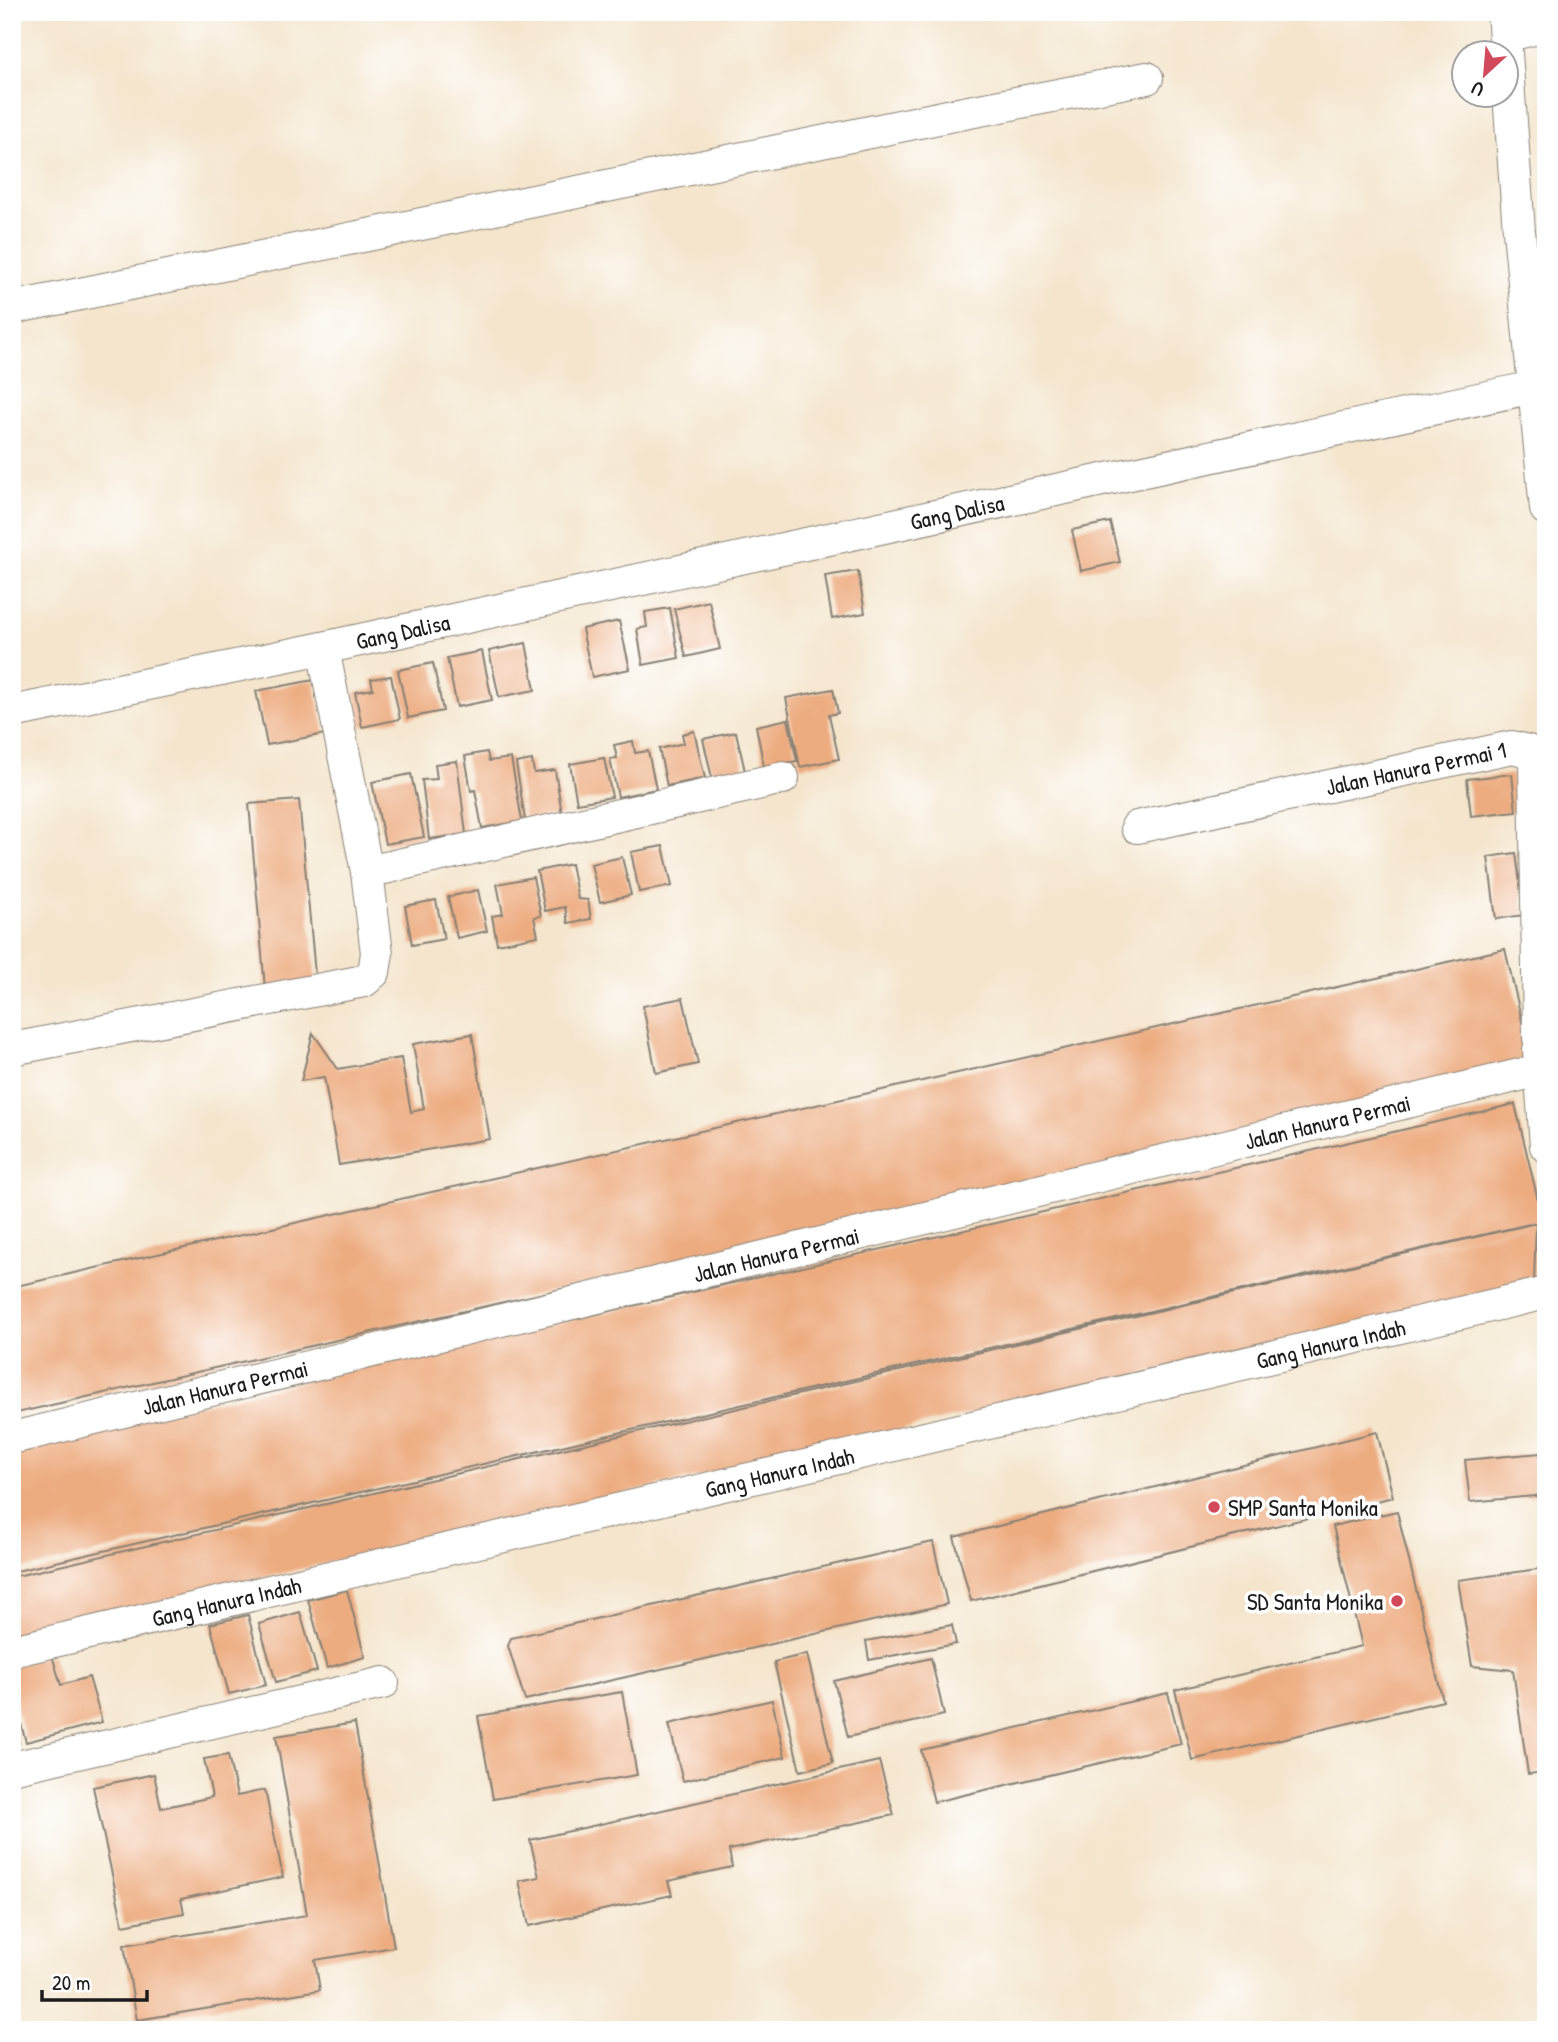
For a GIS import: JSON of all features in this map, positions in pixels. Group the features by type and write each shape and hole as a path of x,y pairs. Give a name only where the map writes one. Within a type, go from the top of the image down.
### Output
{"street":[{"path":"1546,26 1504,24 1532,227 1534,387 1546,509"},
{"path":"12,308 948,116 1147,78"},
{"name":"Gang Dalisa","path":"12,712 323,648 1534,387"},
{"path":"12,1049 364,981 374,972 377,953 367,872 323,648"},
{"name":"Jalan Hanura Permai 1","path":"1137,827 1513,747 1528,751 1535,761 1542,1037 1540,1070 1546,1146"},
{"path":"367,872 783,778"},
{"name":"Jalan Hanura Permai","path":"12,1438 1540,1070"},
{"name":"Gang Hanura Indah","path":"12,1651 1546,1293"},
{"path":"12,1769 383,1683"}],"building":[{"path":"1110,522 1120,562 1081,571 1072,530"},
{"path":"858,571 865,613 832,619 825,576"},
{"path":"709,601 720,649 686,657 674,609"},
{"path":"670,608 679,658 643,665 637,629 647,627 645,612"},
{"path":"619,621 630,669 592,677 582,629"},
{"path":"526,643 535,690 499,697 489,651"},
{"path":"482,651 492,700 457,707 447,658"},
{"path":"433,663 443,711 408,718 398,670"},
{"path":"391,676 400,719 362,727 355,692 373,689 371,679"},
{"path":"314,680 325,734 267,745 256,691"},
{"path":"833,689 838,713 829,715 839,759 800,767 786,698"},
{"path":"788,719 797,761 764,767 756,726"},
{"path":"694,731 705,778 667,786 659,749 684,743 682,734"},
{"path":"736,732 745,771 712,778 703,739"},
{"path":"633,741 635,753 648,751 656,789 618,797 610,759 617,758 614,745"},
{"path":"487,752 489,761 511,758 522,821 482,828 475,790 471,791 465,756"},
{"path":"604,758 612,797 577,803 570,764"},
{"path":"532,760 534,773 555,770 562,814 525,820 516,763"},
{"path":"457,761 466,834 429,839 422,780 437,779 435,764"},
{"path":"411,774 424,837 385,844 372,782"},
{"path":"1512,774 1516,811 1471,816 1467,779"},
{"path":"299,800 316,985 265,989 249,804"},
{"path":"663,846 672,886 639,892 631,852"},
{"path":"1516,853 1524,915 1496,919 1488,857"},
{"path":"622,857 631,895 600,902 591,864"},
{"path":"571,864 578,899 588,900 591,919 568,923 565,907 545,911 537,871"},
{"path":"533,877 541,916 534,917 538,936 497,944 492,916 503,914 497,884"},
{"path":"478,890 487,931 457,938 448,897"},
{"path":"436,900 444,939 412,945 405,906"},
{"path":"1505,949 1533,1068 12,1414 12,1287"},
{"path":"683,998 698,1064 656,1073 643,1006"},
{"path":"313,1033 338,1069 401,1058 411,1112 424,1109 413,1044 472,1034 490,1139 339,1165 324,1077 301,1081"},
{"path":"1515,1104 1543,1221 12,1572 12,1448"},
{"path":"1536,1223 1534,1283 12,1636 12,1577"},
{"path":"1377,1432 1393,1497 971,1601 954,1537"},
{"path":"1540,1453 1545,1495 1470,1502 1465,1460"},
{"path":"1397,1511 1443,1701 1192,1760 1175,1690 1362,1646 1333,1526"},
{"path":"933,1542 947,1604 525,1700 508,1646 511,1638"},
{"path":"1546,1568 1546,1772 1528,1774 1513,1670 1472,1666 1458,1580"},
{"path":"347,1590 365,1657 327,1668 308,1600"},
{"path":"300,1612 317,1671 276,1682 259,1624"},
{"path":"248,1615 266,1685 229,1694 210,1624"},
{"path":"952,1625 956,1644 869,1660 866,1641"},
{"path":"807,1654 833,1763 800,1771 774,1662"},
{"path":"52,1655 61,1685 89,1677 102,1722 26,1742 12,1692 12,1666"},
{"path":"931,1658 944,1715 848,1737 834,1681"},
{"path":"622,1692 637,1775 493,1799 478,1716"},
{"path":"1168,1693 1181,1744 934,1802 921,1750"},
{"path":"772,1700 785,1757 683,1781 669,1724"},
{"path":"12,1716 19,1744 12,1746"},
{"path":"355,1723 394,1947 315,1960 320,1990 137,2020 124,1945 307,1915 276,1736"},
{"path":"228,1755 237,1796 265,1790 283,1877 181,1899 184,1913 123,1925 93,1787 154,1774 161,1808 212,1797 204,1759"},
{"path":"879,1761 894,1815 729,1850 732,1867 668,1881 672,1895 529,1926 519,1881 539,1877 530,1840"}],"place":[{"name":"SMP Santa Monika","path":"1214,1507"},
{"name":"SD Santa Monika","path":"1397,1601"}]}
